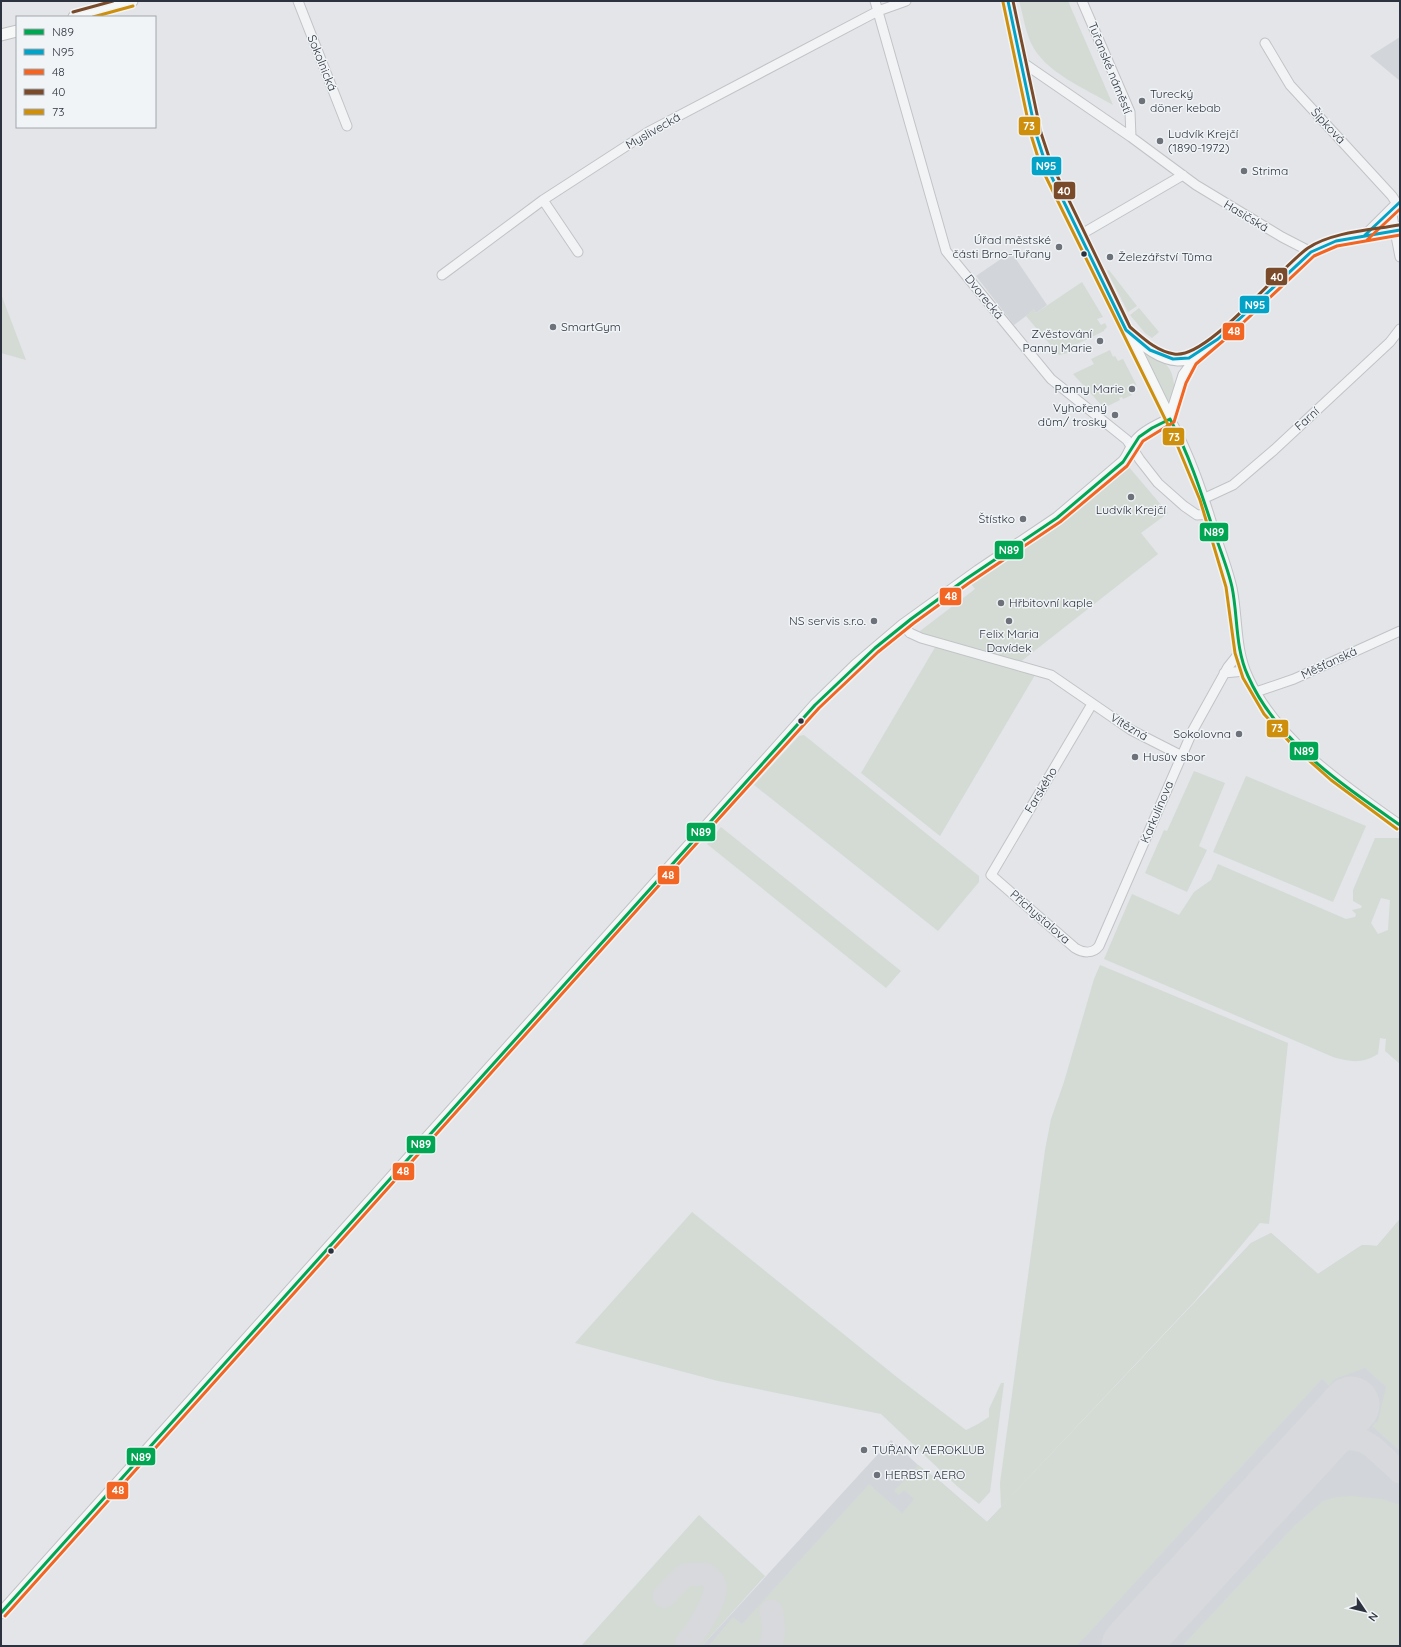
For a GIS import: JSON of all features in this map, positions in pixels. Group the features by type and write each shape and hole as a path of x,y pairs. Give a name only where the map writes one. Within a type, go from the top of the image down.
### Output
{"main road":[{"path":"78,16 132,1"},
{"path":"1008,1 1036,134 1046,165 1170,419"},
{"path":"1,35 16,31"},
{"path":"1,1613 704,828 837,683 870,652 903,625 978,571 1057,518 1123,462 1128,456 1132,446 1140,437 1170,419 1173,404 1189,365 1201,352 1223,335 1311,252 1336,241 1397,230"},
{"path":"1126,330 1144,345 1166,357 1173,359 1184,359 1201,352"}],"street":[{"name":"Sokolnická","path":"298,1 348,126"},
{"name":"Dvorecká","path":"875,1 946,251 1051,379 1127,440 1148,472 1166,491 1197,515 1209,514"},
{"name":"Myslivecká","path":"442,275 543,200 648,132 878,12 906,1"},
{"name":"Tuřanské náměstí","path":"1082,1 1130,112 1131,137"},
{"name":"Šípková","path":"1265,43 1290,85 1399,203"},
{"name":"Tuřanské náměstí","path":"1022,62 1131,137 1183,175"},
{"path":"1080,235 1183,175"},
{"name":"Hasičská","path":"1183,175 1242,214 1311,252"},
{"path":"543,200 578,252"},
{"path":"1399,203 1392,215 1397,230 1400,257"},
{"path":"1364,236 1399,203"},
{"name":"Farní","path":"1205,498 1233,485 1274,450 1390,342 1400,329"},
{"path":"1170,419 1189,458 1205,498 1231,586 1240,652 1245,671 1256,692 1268,712 1280,726 1316,761 1352,791 1400,825"},
{"name":"Vítězná","path":"903,625 910,633 921,638 1051,675 1131,730 1182,756"},
{"name":"Měšťanská","path":"1256,692 1294,680 1400,631"},
{"name":"Karkulínova","path":"1092,951 1099,946 1204,709 1224,673 1240,652"},
{"path":"1224,673 1245,671"},
{"name":"Farského","path":"990,875 1092,704"},
{"name":"Přichystalova","path":"990,875 1076,948 1083,951 1092,951"}],"shaded area":[{"path":"1019,1 1068,1 1113,105 1067,79 1046,63 1031,43"},
{"path":"1400,37 1400,81 1370,56"},
{"path":"1011,252 1047,305 1036,313 1034,310 1014,325 976,276"},
{"path":"1109,270 1137,306 1128,312 1107,271"},
{"path":"1082,282 1103,317 1097,319 1101,325 1105,323 1107,327 1104,331 1075,345 1076,347 1068,353 1059,355 1026,316 1034,309 1036,313"},
{"path":"1,294 26,360 1,353"},
{"path":"1139,308 1159,332 1152,338 1145,333 1130,315"},
{"path":"1110,350 1113,357 1115,356 1118,361 1123,359 1137,386 1133,383 1128,386 1128,391 1132,395 1123,399 1122,397 1119,398 1120,400 1104,408 1073,374 1094,364 1091,359"},
{"path":"1145,353 1161,361 1171,372 1174,389 1173,396 1169,402 1165,400"},
{"path":"1128,466 1168,513 1141,533 1158,554 1019,663 921,635 920,631 975,589 971,584 1061,523"},
{"path":"937,644 1035,675 940,836 861,773"},
{"path":"804,735 979,876 979,882 938,931 754,785 799,736"},
{"path":"1194,771 1225,783 1199,846 1207,850 1187,892 1145,873 1164,830 1167,831"},
{"path":"1246,776 1366,826 1333,902 1213,852"},
{"path":"721,827 901,971 886,988 707,844"},
{"path":"1375,838 1399,838 1400,1064 1385,1051 1386,1039 1380,1038 1378,1054 1367,1059 1361,1061 1351,1061 1333,1057 1104,959 1132,894 1179,915 1194,892 1211,880 1218,864 1346,919 1355,917 1356,914 1352,910 1361,908 1362,906 1353,901 1353,890","holes":["1381,898 1390,900 1388,930 1378,934 1371,923"]},
{"path":"1100,965 1288,1043 1269,1224 1260,1223 1194,1302 1001,1507 1000,1483 1045,1150 1051,1119 1064,1082 1094,979"},
{"path":"692,1212 898,1378 966,1430 989,1417 989,1409 1001,1383 1004,1383 990,1492 979,1504 958,1487 881,1414 718,1381 575,1343"},
{"path":"1400,1219 1400,1646 702,1646 891,1440 918,1465 942,1483 987,1522 1251,1243 1271,1233 1318,1274 1362,1245 1377,1246"},
{"path":"1400,1219 1400,1451 1372,1426 1378,1421 1386,1387 1365,1368 1335,1379 1329,1386 1322,1379 1077,1646 708,1646 733,1617 742,1624 869,1484 902,1513 914,1499 904,1490 899,1495 894,1491 918,1465 942,1483 987,1522 1251,1243 1271,1233 1318,1274 1362,1245 1377,1246"},
{"path":"1351,1496 1383,1499 1400,1505 1400,1646 1182,1646 1295,1525 1323,1501 1336,1497"},
{"path":"699,1515 765,1576 702,1646 581,1646"}],"taxiway":[{"path":"1262,1504 1312,1449 1323,1442 1332,1439 1347,1438 1363,1441 1373,1447 1400,1472"},
{"path":"664,1596 685,1575 705,1574 714,1582 715,1592 710,1607 696,1631 687,1642"},
{"path":"771,1611 774,1629 771,1646"}],"runway":[{"path":"1130,1646 1351,1405"}],"transit line":[{"name":"40","path":"73,12 113,1"},
{"name":"N95","path":"1008,1 1036,134 1046,165 1126,330 1150,350 1173,359 1189,358 1218,339 1311,252 1336,241 1400,230"},
{"name":"40","path":"1013,1 1041,133 1051,163 1130,327 1145,340 1161,350 1174,354 1188,352 1205,343 1242,311 1308,248 1328,238 1352,232 1399,225"},
{"name":"73","path":"1003,2 1031,135 1041,167 1173,435 1200,500 1226,587 1235,653 1243,678 1264,714 1295,748 1331,780 1397,829"},
{"name":"73","path":"97,16 133,6"},
{"name":"N95","path":"1364,236 1400,202"},
{"name":"48","path":"1367,240 1400,209"},
{"name":"48","path":"5,1616 819,708 878,652 914,623 969,583 1060,522 1127,466 1143,441 1174,422 1186,383 1196,364 1230,335 1314,256 1337,246 1400,235"},
{"name":"N89","path":"1170,419 1184,447 1195,476 1226,567 1234,598 1237,632 1241,654 1248,676 1261,700 1276,722 1294,742 1314,760 1356,794 1400,825"},
{"name":"N89","path":"1,1613 815,705 875,648 911,619 966,579 1057,518 1123,462 1139,437 1152,428 1170,419"}],"place":[{"name":"Turecký döner kebab","path":"1142,101"},
{"name":"Ludvík Krejčí (1890-1972)","path":"1160,141"},
{"name":"Strima","path":"1244,171"},
{"name":"Úřad městské části Brno-Tuřany","path":"1059,247"},
{"name":"Železářství Tůma","path":"1110,257"},
{"name":"SmartGym","path":"553,327"},
{"name":"Zvěstování Panny Marie","path":"1100,341"},
{"name":"Panny Marie","path":"1132,389"},
{"name":"Vyhořený dům/ trosky","path":"1115,415"},
{"name":"Ludvík Krejčí","path":"1131,497"},
{"name":"Štístko","path":"1023,519"},
{"name":"Hřbitovní kaple","path":"1001,603"},
{"name":"NS servis s.r.o.","path":"874,621"},
{"name":"Felix Maria Davídek","path":"1009,621"},
{"name":"Sokolovna","path":"1239,734"},
{"name":"Husův sbor","path":"1135,757"},
{"name":"TUŘANY AEROKLUB","path":"864,1450"},
{"name":"HERBST AERO","path":"877,1475"}]}
